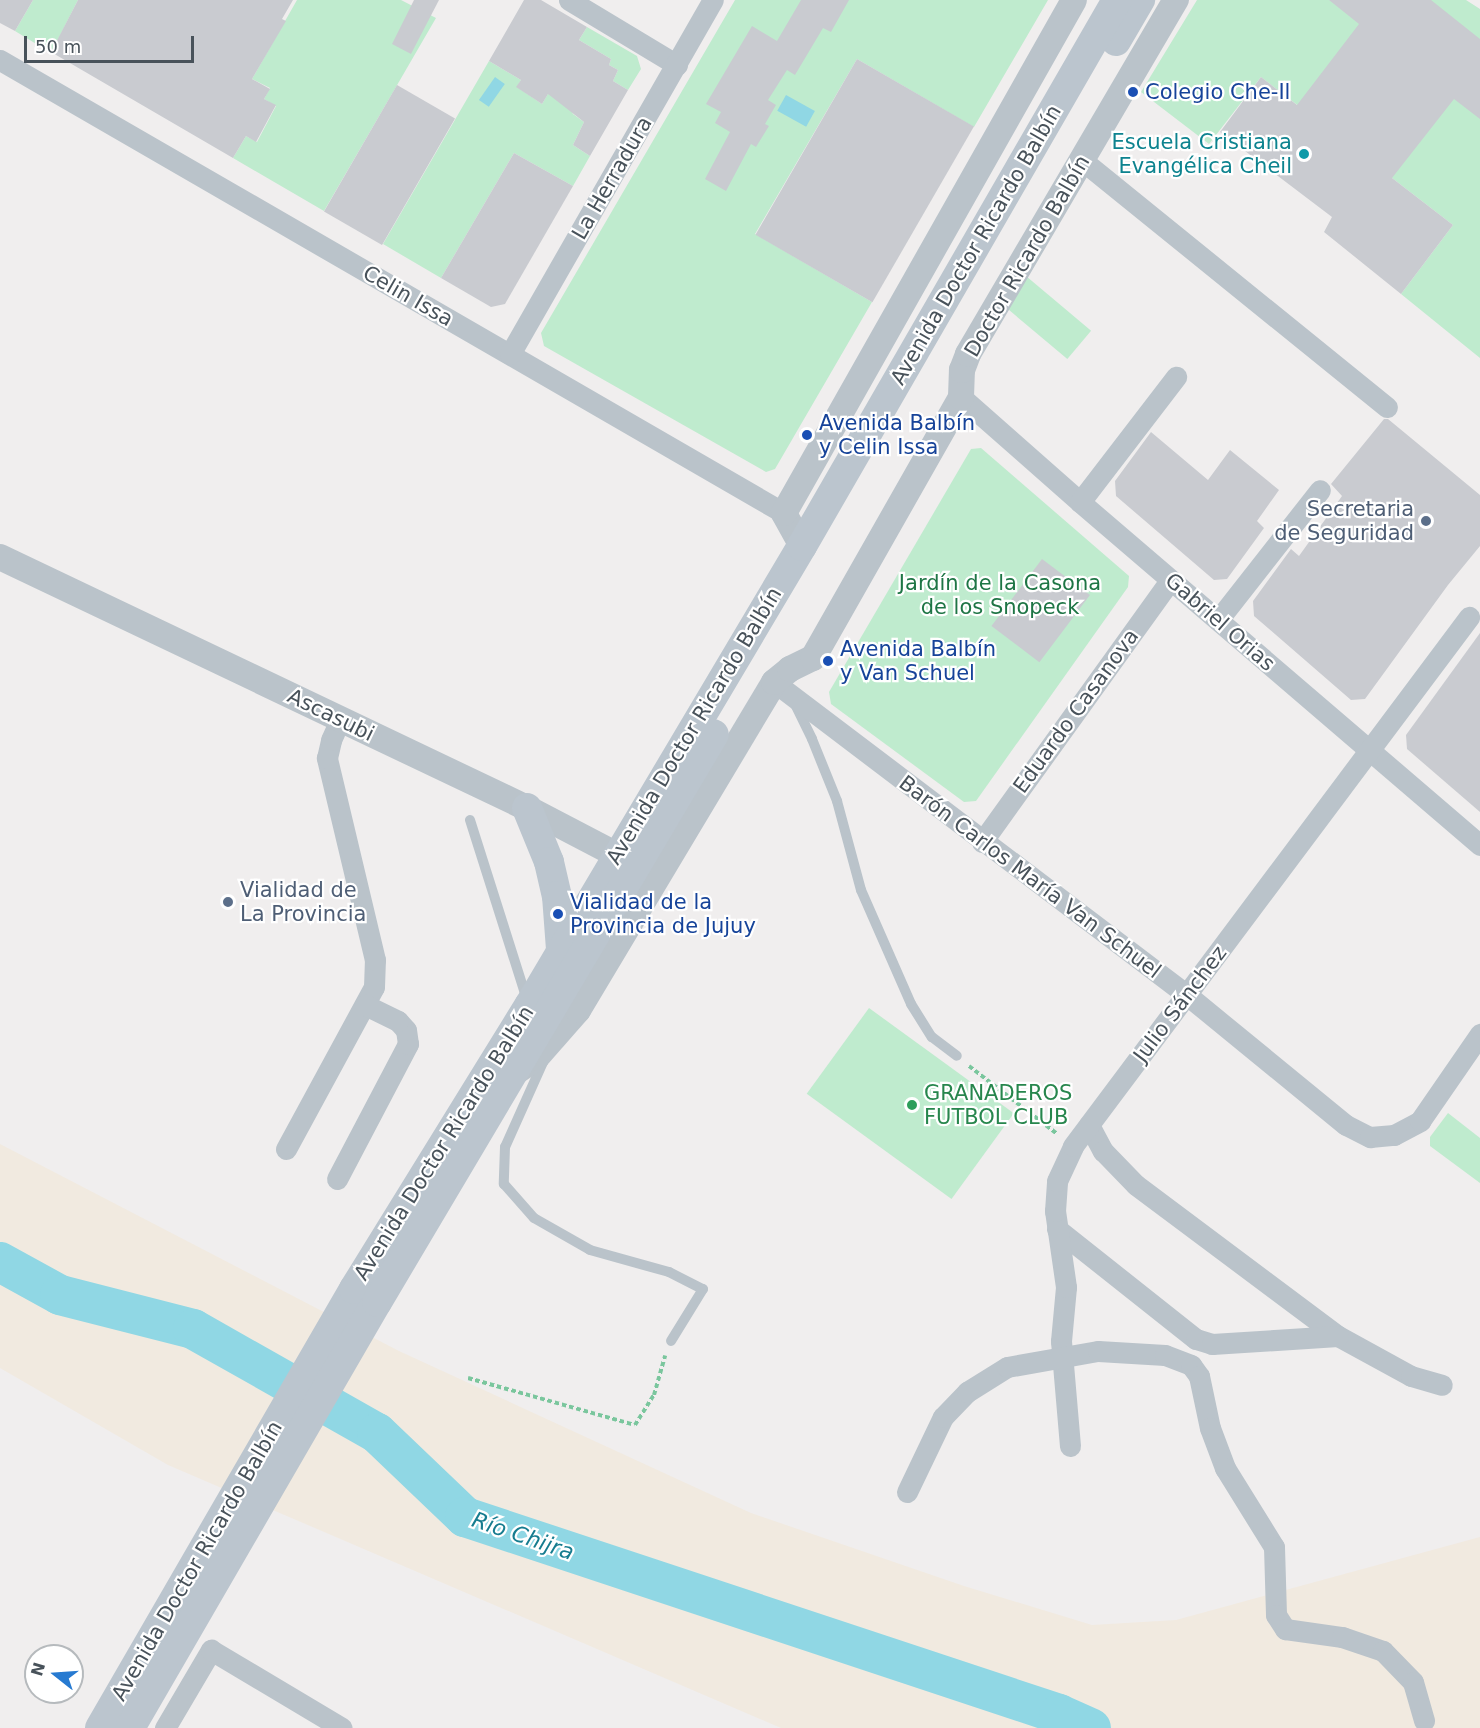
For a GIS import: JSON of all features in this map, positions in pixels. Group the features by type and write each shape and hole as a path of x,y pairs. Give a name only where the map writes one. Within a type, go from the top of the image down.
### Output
{"main road":[{"name":"Avenida Doctor Ricardo Balbín","path":"130,1728 176,1624 561,949 638,866 802,546 1117,0"},
{"name":"Avenida Doctor Ricardo Balbín","path":"365,1296 511,1075 638,866 1140,0"},
{"path":"527,808 549,862 557,896 561,949"},
{"name":"Avenida Doctor Ricardo Balbín","path":"100,1728 176,1624"}],"street":[{"path":"569,0 677,65"},
{"name":"La Herradura","path":"510,354 713,0"},
{"path":"802,546 784,513 1074,0"},
{"name":"Doctor Ricardo Balbín","path":"511,1075 536,1058 578,1010 638,866 782,688 790,669 813,658 961,397 962,370 968,354 1176,0"},
{"name":"Celin Issa","path":"0,60 784,513"},
{"path":"1083,161 1387,407"},
{"path":"1080,502 1176,377"},
{"name":"Gabriel Orias","path":"961,397 1170,580 1480,845"},
{"path":"1218,620 1320,490"},
{"name":"Ascasubi","path":"0,557 527,808 638,866"},
{"name":"Eduardo Casanova","path":"982,842 1170,580"},
{"name":"Julio Sánchez","path":"1070,1446 1061,1357 1066,1287 1057,1229 1057,1181 1073,1146 1469,617"},
{"name":"Barón Carlos María Van Schuel","path":"782,688 982,842 1187,995 1346,1125 1370,1137 1394,1135 1420,1121 1480,1034"},
{"path":"286,1149 374,987 375,960 327,758 331,740 340,720"},
{"path":"337,1179 408,1044 406,1030 398,1021 365,1005"},
{"path":"1089,1125 1103,1151 1136,1185 1338,1336 1411,1376 1442,1385"},
{"path":"1057,1229 1196,1338 1212,1344 1338,1336"},
{"path":"1191,1365 1196,1338"},
{"path":"907,1492 943,1417 967,1392 1007,1367 1098,1351 1165,1355 1191,1365 1199,1376 1210,1428 1225,1468 1274,1547 1276,1615 1285,1629 1342,1637 1383,1651 1413,1682 1424,1720"},
{"path":"165,1728 211,1650 342,1728"}],"lane":[{"path":"782,688 812,739 837,801 861,890 911,1004 932,1037 957,1056"},
{"path":"470,820 529,1006"},
{"path":"551,1043 505,1147 504,1184 534,1218 590,1250 669,1272 703,1289 671,1341"}],"path":[{"path":"957,1056 1073,1146"},
{"path":"468,1378 635,1425 654,1395 662,1362 671,1341"}],"green space":[{"path":"33,0 78,0 51,53 15,31"},
{"path":"297,0 401,0 436,18 324,211 233,158 246,136 257,142 276,106 264,99 270,88 252,79"},
{"path":"735,0 1048,0 974,127 857,59 755,234 872,302 775,469 766,472 544,346 541,333"},
{"path":"1197,0 1466,0 1480,9 1480,358 1401,294 1453,225 1261,77 1209,144 1141,92"},
{"path":"587,27 637,56 641,69 628,90 613,81 618,70 609,65 611,59 579,40"},
{"path":"489,61 521,80 517,87 542,104 556,80 573,114 584,122 573,145 590,156 573,186 514,153 441,278 383,244"},
{"path":"1026,276 1091,331 1067,359 1002,304"},
{"name":"Jardín de la Casona de los Snopeck","path":"981,448 1129,576 1128,587 976,801 964,802 831,704 829,692 971,449"},
{"name":"GRANADEROS FUTBOL CLUB","path":"869,1008 1014,1113 952,1199 807,1094"},
{"path":"1448,1113 1480,1138 1480,1183 1430,1146 1430,1137"}],"sand":[{"path":"0,1144 399,1351 751,1513 964,1586 1092,1625 1176,1620 1480,1537 1480,1728 781,1728 168,1465 0,1368"}],"water":[{"path":"495,77 505,84 489,107 479,100"},
{"path":"786,95 815,111 806,127 777,111"}],"building":[{"path":"0,0 33,0 15,31 0,23"},
{"path":"78,0 293,0 282,19 286,21 252,79 270,89 264,99 276,105 256,142 246,136 233,158 51,52"},
{"path":"414,0 439,0 411,54 392,44"},
{"path":"524,0 541,0 587,27 579,40 611,59 609,65 618,70 613,81 628,90 590,156 573,145 584,122 548,94 542,104 516,87 521,80 489,61"},
{"path":"801,0 849,0 831,32 823,28 795,75 787,70 768,100 776,105 765,124 769,126 756,147 751,144 726,191 705,179 730,132 715,123 721,112 706,104 752,26 777,41"},
{"name":"Escuela Cristiana Evangélica Cheil","path":"1329,0 1431,0 1480,39 1480,119 1454,99 1392,178 1453,225 1401,294 1324,232 1332,217 1220,132 1261,77 1297,105 1359,24"},
{"path":"857,59 974,126 872,302 756,235"},
{"path":"397,85 455,118 382,245 324,211"},
{"path":"514,153 573,186 505,304 491,307 441,278"},
{"path":"1384,419 1388,419 1480,495 1480,546 1448,585 1365,699 1351,700 1254,616 1253,601 1291,549 1299,556 1342,496 1331,484"},
{"path":"1151,432 1208,480 1230,450 1279,490 1257,521 1264,528 1227,579 1214,580 1116,496 1115,481"},
{"path":"1042,559 1090,595 1039,662 991,626"},
{"path":"1480,633 1480,812 1407,749 1406,735"}],"waterway":[{"name":"Río Chijra","path":"0,1262 60,1295 193,1329 377,1433 465,1517 1059,1714 1091,1728"}],"place":[{"name":"Colegio Che-Il","path":"1133,92"},
{"name":"Escuela Cristiana Evangélica Cheil","path":"1304,154"},
{"name":"Avenida Balbín y Celin Issa","path":"807,435"},
{"name":"Secretaria de Seguridad","path":"1426,521"},
{"name":"Avenida Balbín y Van Schuel","path":"828,661"},
{"name":"Vialidad de La Provincia","path":"228,902"},
{"name":"Vialidad de la Provincia de Jujuy","path":"558,914"},
{"name":"GRANADEROS FUTBOL CLUB","path":"912,1105"}]}
